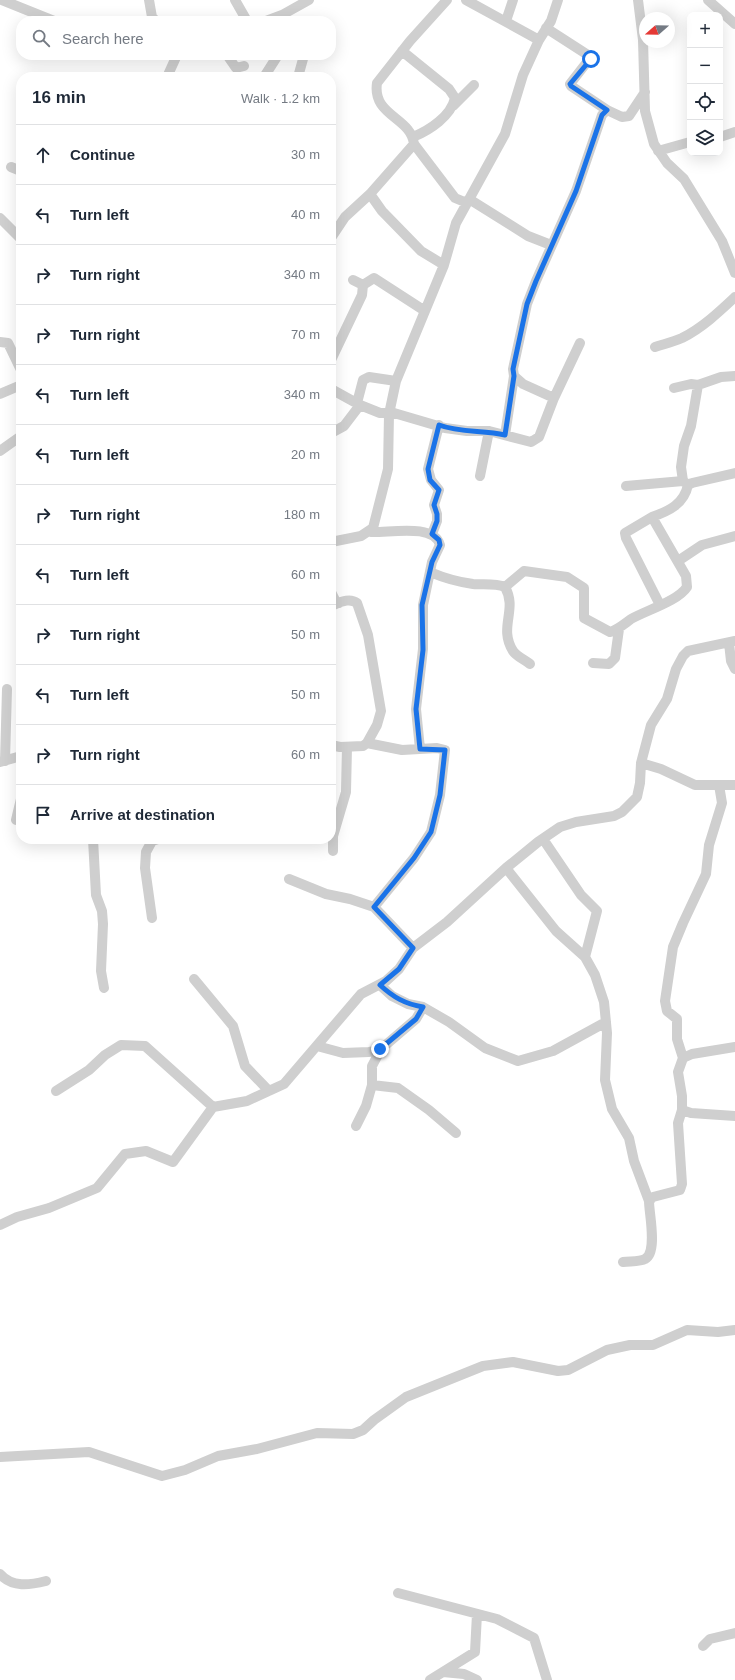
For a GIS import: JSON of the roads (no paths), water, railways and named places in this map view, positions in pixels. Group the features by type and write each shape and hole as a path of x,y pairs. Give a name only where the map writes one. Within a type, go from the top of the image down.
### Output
{"street":[{"path":"2,0 44,16"},
{"path":"149,0 152,16"},
{"path":"235,0 244,16"},
{"path":"447,0 402,51 377,83 376,90 379,101 388,112 408,129 414,140 455,198 468,201 528,236 551,245"},
{"path":"466,0 539,40"},
{"path":"506,21 513,0"},
{"path":"371,532 388,469 389,414 396,381 444,265 456,223 504,134 523,75 539,40 556,9 558,0"},
{"path":"638,0 643,40 647,121 658,151 667,163 684,179 722,241 734,268"},
{"path":"708,0 735,24"},
{"path":"286,16 306,1"},
{"path":"546,28 591,57 570,84 607,110 622,117 629,116 645,92"},
{"path":"402,51 449,90 455,98 453,106"},
{"path":"169,72 175,60"},
{"path":"230,60 236,68 244,66"},
{"path":"267,72 275,60"},
{"path":"299,72 303,60"},
{"path":"336,230 345,217 370,194 414,140 428,131 474,85"},
{"path":"505,435 514,376 513,369 527,304 551,245 576,191 602,115 607,110"},
{"path":"723,136 735,132"},
{"path":"658,151 687,143"},
{"path":"11,167 16,169"},
{"path":"370,194 382,211 421,251 444,265"},
{"path":"0,218 16,234"},
{"path":"363,285 374,278 425,311"},
{"path":"353,280 363,285"},
{"path":"336,350 362,295 363,285"},
{"path":"655,347 682,338 716,316 735,297"},
{"path":"0,342 8,343 16,360"},
{"path":"336,392 358,404 380,412 389,414 394,413 467,431 489,431 525,441 535,440 542,430 554,398 580,343"},
{"path":"514,376 523,384 554,398"},
{"path":"674,388 691,384 698,385 720,377 735,376"},
{"path":"336,430 344,426 358,404 363,380 369,377 396,381"},
{"path":"660,605 626,538 625,533 652,517 670,510 686,496 682,467 684,446 691,426 698,385"},
{"path":"0,394 16,387"},
{"path":"432,534 437,521 437,514 434,505 439,490 430,480 428,469 439,425"},
{"path":"480,476 489,431"},
{"path":"0,451 16,440"},
{"path":"626,486 685,483 735,473"},
{"path":"505,587 524,571 567,576 584,588 584,618 610,632 619,629 630,620 678,596 688,587 686,576 652,517"},
{"path":"336,541 361,536 371,532 416,531 432,534 439,540 440,545 432,562 422,605 423,650 416,709 420,749"},
{"path":"678,562 702,545 735,536"},
{"path":"430,572 444,578 472,583 500,585 505,587 511,600 506,632 513,651 530,664"},
{"path":"336,604 348,600 353,600 357,603 368,634 380,711 377,725 367,743 363,746 336,746"},
{"path":"593,663 609,664 615,658 619,629"},
{"path":"0,1225 17,1217 49,1208 97,1188 125,1154 146,1151 173,1162 213,1107 247,1101 284,1084 361,994 380,985 399,969 413,948 446,922 506,868 560,827 576,822 614,816 622,812 637,796 640,783 641,763 651,725 667,699 676,669 683,656 688,651 732,642 735,669"},
{"path":"6,689 2,761 16,757"},
{"path":"367,743 402,750 445,750 440,795 431,832 414,858 374,907"},
{"path":"336,826 346,792 347,747"},
{"path":"641,763 661,769 695,785 735,785"},
{"path":"649,1201 654,1197 680,1190 682,1184 678,1123 682,1110 682,1096 678,1072 683,1058 677,1039 677,1019 668,1011 665,1002 673,947 682,923 706,874 709,845 722,803 720,785"},
{"path":"543,839 581,895 597,911 584,957"},
{"path":"93,844 96,894 102,911 104,924 101,964 104,988"},
{"path":"150,844 146,852 145,868 152,918"},
{"path":"333,844 333,851"},
{"path":"506,868 556,931 584,957 595,975 604,1002 606,1022 605,1080 608,1094 612,1109 629,1138 634,1161 649,1201 652,1248 650,1255 644,1260 623,1262"},
{"path":"289,879 326,894 350,899 374,907 413,948"},
{"path":"194,979 233,1026 245,1066 269,1092"},
{"path":"380,985 392,996 408,1004 423,1007 449,1022 486,1048 518,1061 553,1051 606,1022"},
{"path":"316,1046 343,1053 369,1052 380,1049 416,1019 423,1007"},
{"path":"56,1091 89,1070 105,1055 121,1045 145,1046 213,1107"},
{"path":"683,1058 692,1054 735,1047"},
{"path":"356,1126 366,1106 372,1085 372,1066 380,1049"},
{"path":"372,1085 398,1088 429,1110 456,1133"},
{"path":"682,1110 691,1113 735,1116"},
{"path":"0,1457 89,1452 162,1476 185,1470 218,1456 257,1449 317,1433 353,1434 362,1430 406,1397 483,1366 513,1362 558,1371 568,1370 606,1350 630,1346 652,1345 687,1330 718,1332 735,1330"},
{"path":"0,1574 4,1579 25,1586 46,1581"},
{"path":"398,1593 497,1619 534,1638 547,1680"},
{"path":"430,1680 475,1652 478,1614"},
{"path":"703,1646 710,1640 735,1633"},
{"path":"443,1672 464,1674 477,1680"}]}
